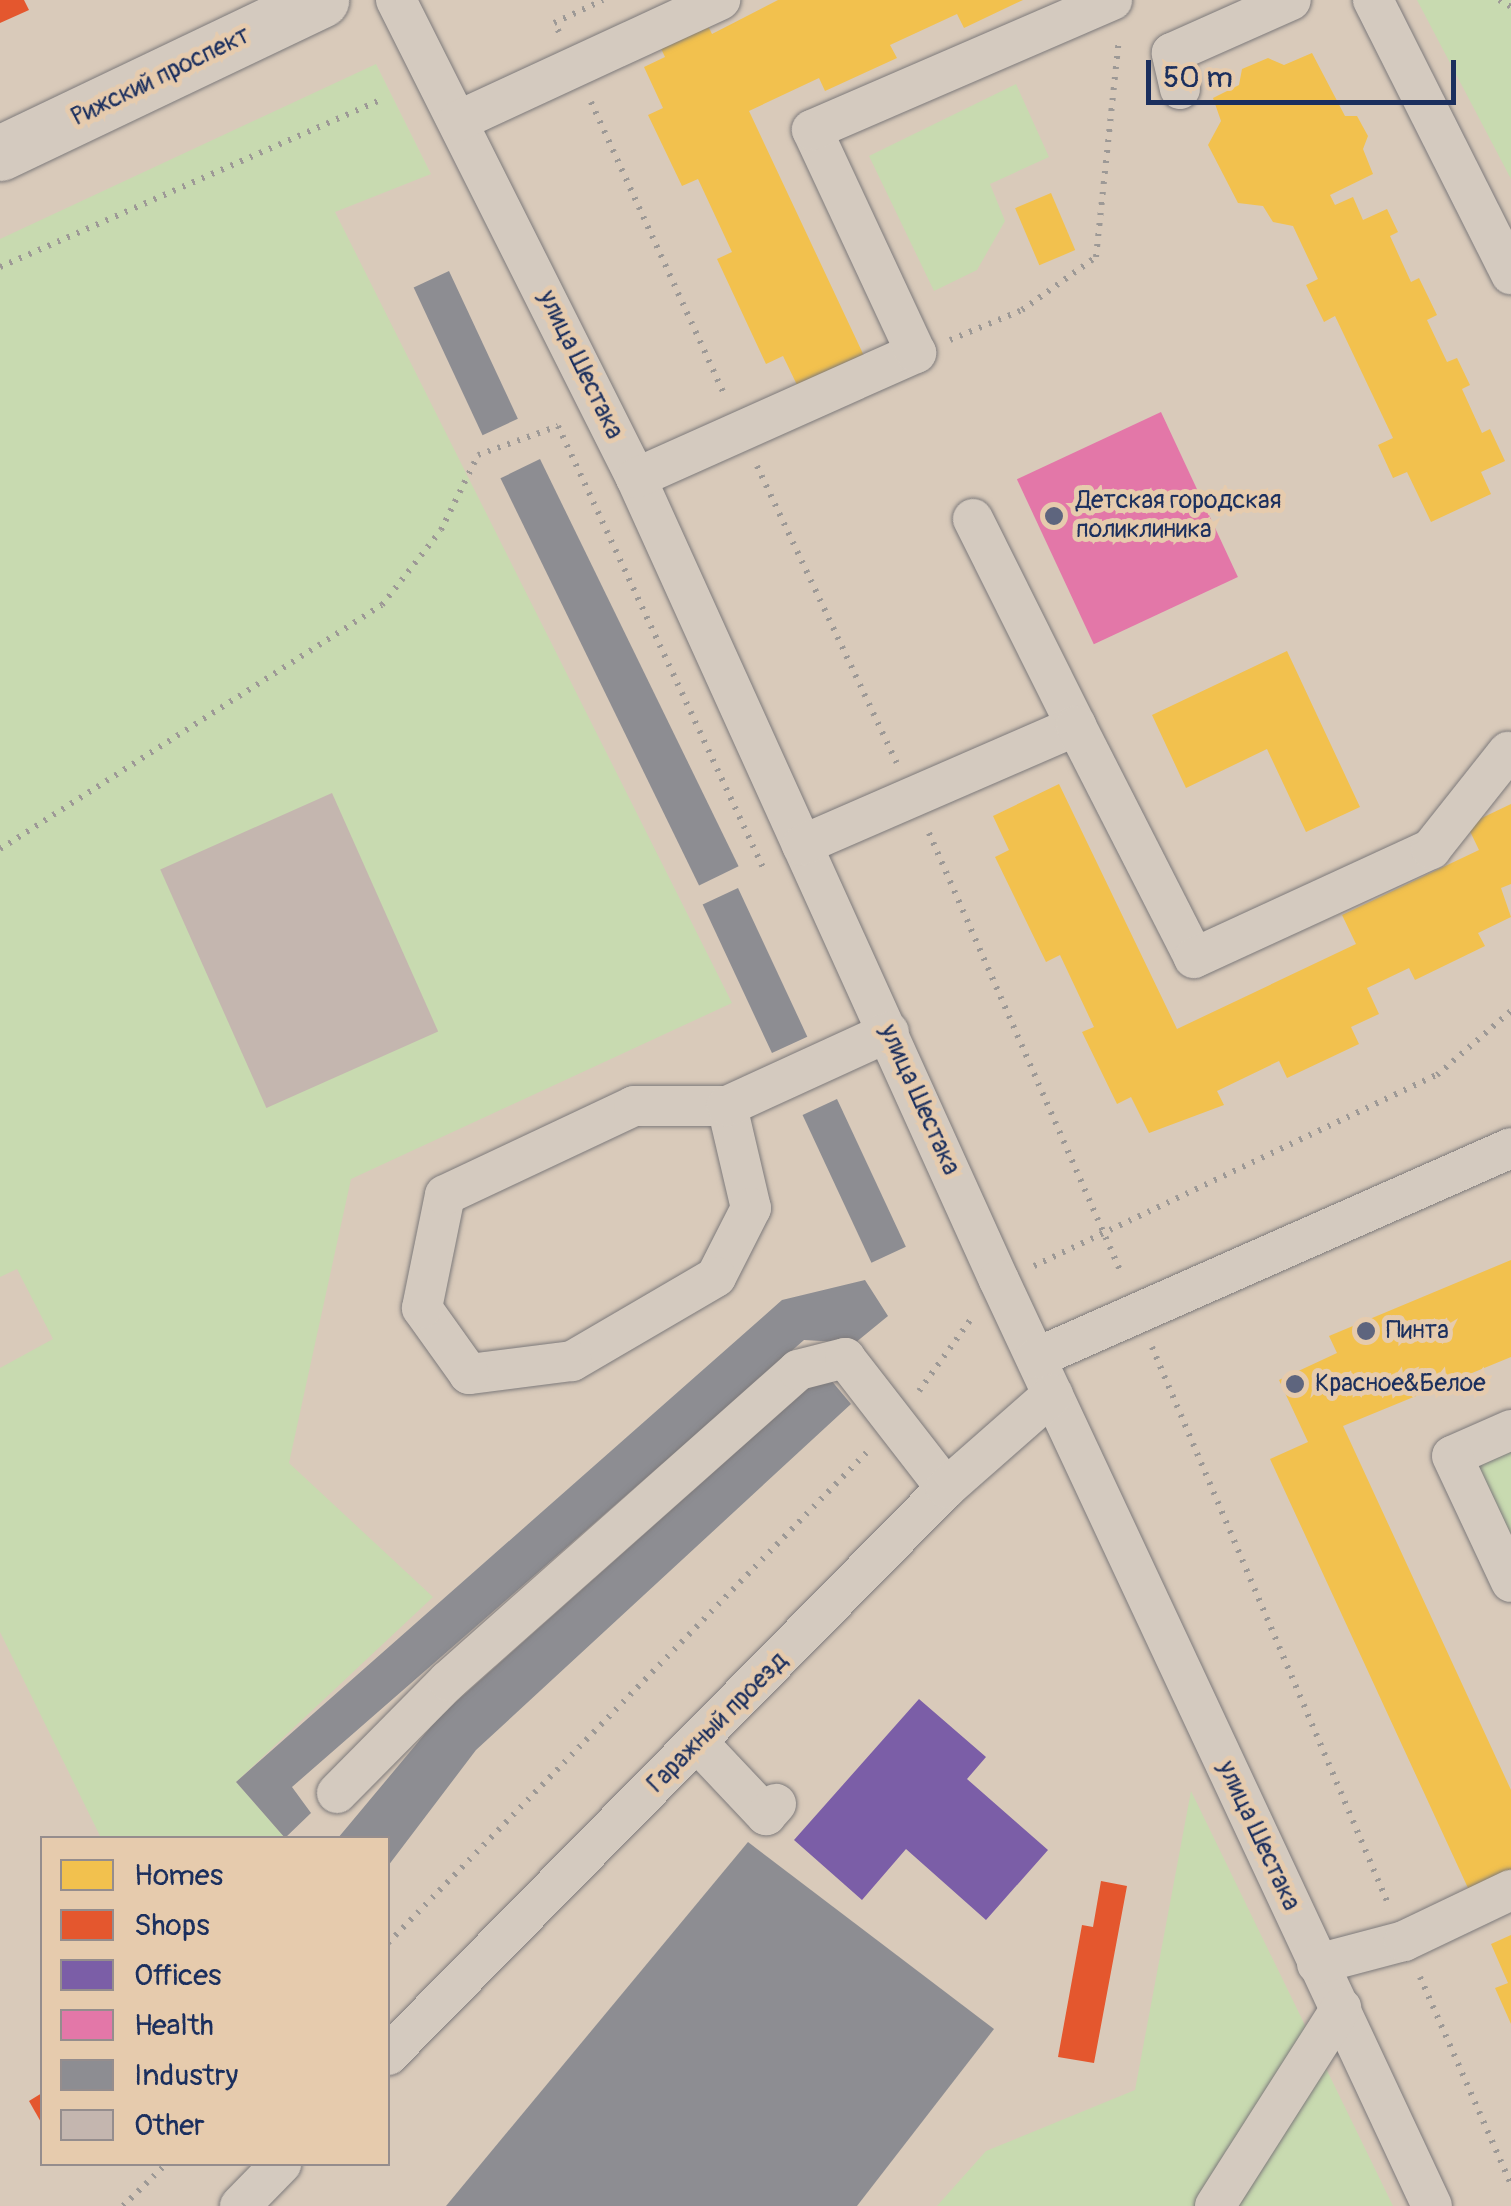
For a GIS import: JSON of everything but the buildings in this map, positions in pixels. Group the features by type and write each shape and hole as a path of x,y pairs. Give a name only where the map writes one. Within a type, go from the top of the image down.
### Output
{"highway":[{"name":"Рижский проспект","path":"0,153 321,0"}],"street":[{"name":"улица Шестака","path":"396,0 636,478 998,1280 1432,2206"},
{"path":"458,121 720,0"},
{"path":"1180,89 1172,53 1291,0"},
{"path":"1373,0 1511,274"},
{"path":"636,478 916,354 812,130 1117,10"},
{"path":"973,518 1194,958 1431,849 1508,752"},
{"path":"802,845 1076,726"},
{"path":"726,1106 751,1208 716,1277 572,1360 469,1374 422,1308 446,1195 634,1106 726,1106 889,1032"},
{"name":"Гаражный проезд","path":"390,2053 946,1488 1044,1376 1139,1316 1511,1148"},
{"path":"338,1792 448,1681 798,1370 845,1358 946,1488"},
{"path":"1511,1430 1452,1456 1511,1582"},
{"path":"698,1744 764,1816"},
{"path":"1317,1964 1404,1941 1511,1890"},
{"path":"1215,2206 1341,2008"},
{"path":"240,2206 279,2166"}],"path":[{"path":"603,0 554,23 912,796 1511,2184"},
{"path":"1499,0 1511,7"},
{"path":"916,354 1022,310 1096,257 1117,10"},
{"path":"0,267 380,100"},
{"path":"0,850 190,722 382,605 442,530 478,455 558,426 774,890"},
{"path":"390,1941 780,1535 896,1424 998,1280 1106,1238 1437,1075 1511,1011"},
{"path":"961,1303 969,1321"},
{"path":"122,2206 164,2166"}],"green space":[{"path":"1417,0 1511,0 1511,179"},
{"path":"376,64 431,174 335,212 732,1003 351,1179 289,1463 433,1597 236,1782 283,1836 100,1836 0,1632 0,1368 53,1339 17,1269 0,1277 0,239"},
{"path":"1016,84 1049,157 990,184 1005,221 977,270 934,291 869,156"},
{"path":"1511,1441 1511,1554 1467,1460"},
{"path":"1191,1791 1393,2206 937,2206 986,2151 1135,2090"}],"place":[{"name":"Детская городская поликлиника","path":"1054,516"},
{"name":"Пинта","path":"1366,1331"},
{"name":"Красное&Белое","path":"1295,1384"}]}
